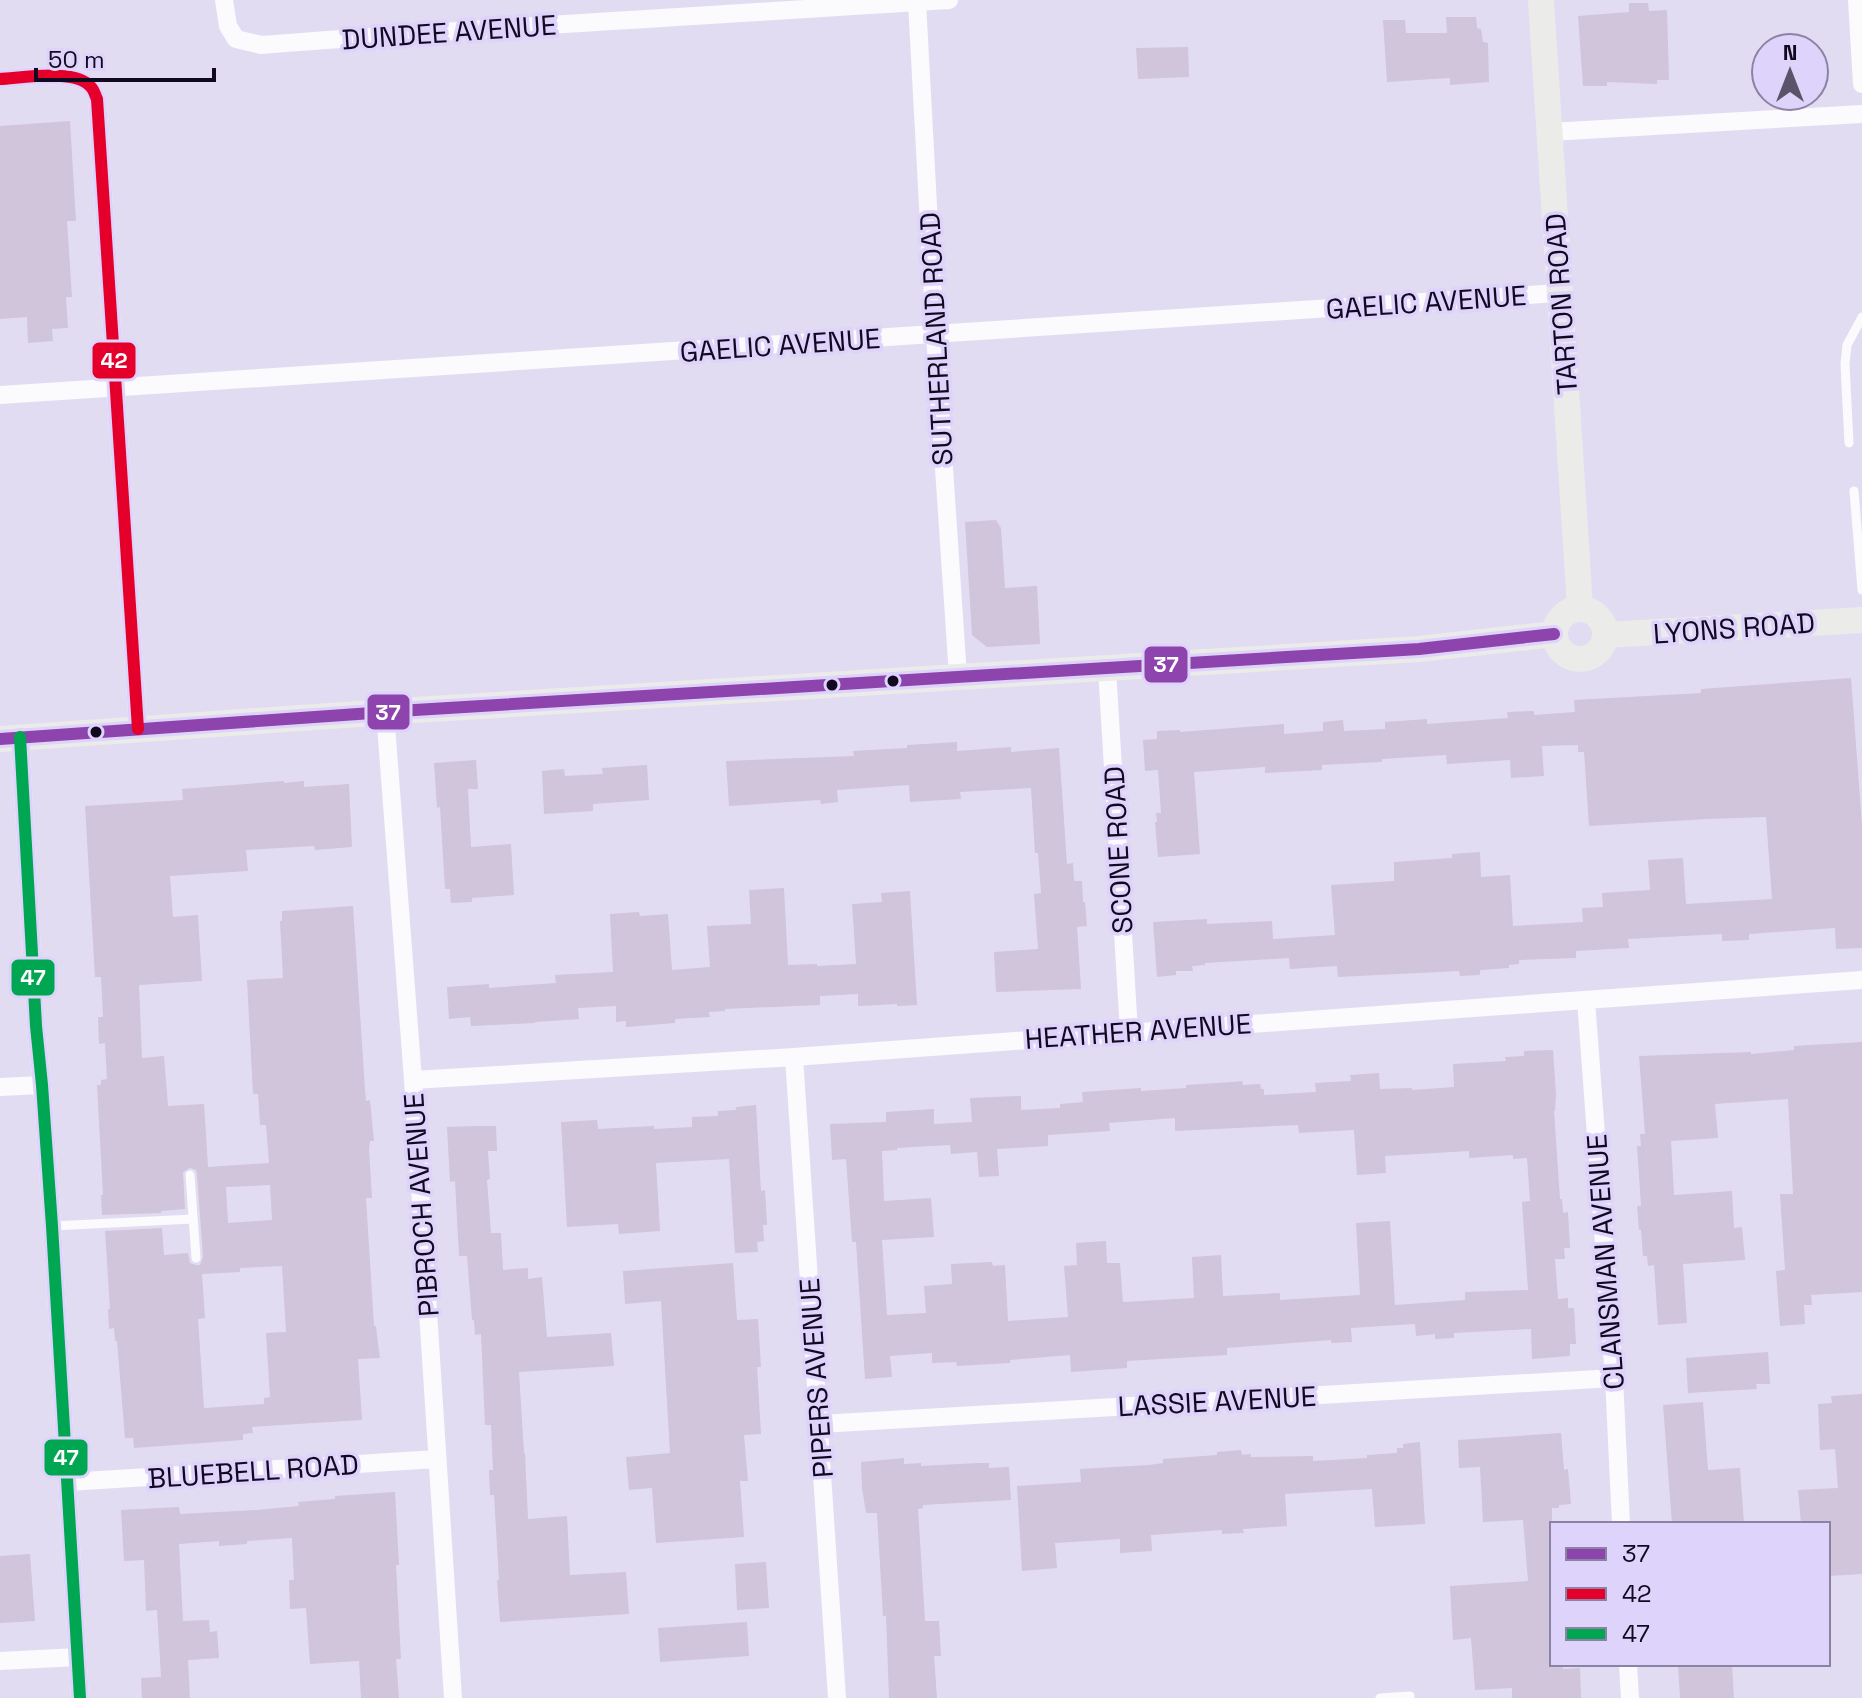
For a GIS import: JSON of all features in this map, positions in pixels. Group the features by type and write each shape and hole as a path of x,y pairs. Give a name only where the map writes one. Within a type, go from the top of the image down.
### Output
{"street":[{"name":"DUNDEE AVENUE","path":"224,0 228,26 236,39 261,45 754,7 949,0"},
{"name":"TARTON ROAD","path":"1541,0 1580,608"},
{"path":"1857,0 1862,84"},
{"name":"SUTHERLAND ROAD","path":"917,2 958,676"},
{"path":"0,79 76,77 90,85 97,99 138,729"},
{"path":"1550,132 1862,114"},
{"name":"GAELIC AVENUE","path":"0,395 1559,293"},
{"path":"1580,608 1595,613 1605,627 1606,635 1599,651 1592,657 1575,659 1560,650 1554,634 1556,625 1565,613 1580,608"},
{"name":"LYONS ROAD","path":"1606,635 1862,620"},
{"path":"80,1698 42,1085 10,738 1419,649 1554,634"},
{"name":"SCONE ROAD","path":"1107,669 1129,1032"},
{"name":"PIBROCH AVENUE","path":"385,712 413,1080 453,1698"},
{"name":"HEATHER AVENUE","path":"413,1080 794,1057 1862,980"},
{"name":"CLANSMAN AVENUE","path":"1586,1000 1614,1378 1621,1522"},
{"name":"PIPERS AVENUE","path":"794,1057 837,1698"},
{"path":"0,1087 42,1085"},
{"name":"LASSIE AVENUE","path":"820,1424 1614,1378"},
{"name":"BLUEBELL ROAD","path":"68,1482 437,1459"},
{"path":"0,1661 77,1657"},
{"path":"1628,1666 1630,1698"}],"lane":[{"path":"1849,443 1845,364 1847,345 1862,317"},
{"path":"1854,491 1862,590"},
{"path":"190,1175 196,1258"},
{"path":"52,1226 193,1219"},
{"path":"1380,1698 1410,1696"}],"building":[{"path":"1629,3 1648,3 1649,11 1667,10 1669,80 1657,80 1657,84 1607,82 1607,86 1583,86 1578,16 1629,12"},
{"path":"1446,17 1476,17 1483,42 1488,43 1489,82 1450,85 1450,78 1387,82 1383,20 1405,20 1406,33 1447,33"},
{"path":"1188,47 1189,77 1138,79 1136,48"},
{"path":"70,121 76,221 67,221 72,297 66,297 68,328 52,329 53,341 28,343 27,317 0,319 0,126"},
{"path":"996,520 1001,528 1005,588 1037,586 1040,644 987,647 972,635 965,522"},
{"path":"1851,678 1862,825 1862,948 1836,949 1835,928 1749,934 1749,940 1722,941 1722,934 1628,939 1629,948 1576,951 1576,958 1519,960 1519,964 1509,965 1509,968 1480,970 1480,975 1460,976 1459,971 1338,977 1337,966 1290,969 1289,958 1205,963 1192,966 1193,971 1176,971 1176,975 1157,977 1153,922 1207,919 1207,924 1272,921 1273,939 1335,935 1331,885 1394,881 1394,862 1452,858 1452,854 1480,852 1481,877 1510,875 1513,926 1583,922 1582,908 1603,907 1602,893 1650,890 1648,860 1683,858 1686,904 1772,899 1766,817 1589,826 1584,752 1578,752 1578,745 1542,746 1544,776 1511,778 1510,760 1447,764 1446,755 1322,765 1322,770 1265,773 1265,767 1194,772 1200,854 1158,857 1155,822 1156,813 1161,813 1158,770 1145,771 1143,740 1157,739 1157,731 1284,724 1284,734 1323,731 1323,722 1343,720 1344,731 1385,729 1385,722 1427,719 1427,724 1508,718 1507,712 1534,711 1534,715 1575,712 1574,700 1701,693 1701,689"},
{"path":"957,742 957,751 1011,747 1011,752 1059,748 1067,864 1073,863 1074,881 1082,881 1085,902 1087,926 1077,927 1081,989 996,992 994,952 1038,949 1034,894 1041,893 1031,788 960,792 961,799 910,802 909,785 837,790 838,802 821,804 820,800 729,806 726,761 854,756 853,751"},
{"path":"476,760 478,789 468,789 471,847 511,844 514,895 451,903 450,889 445,889 434,763"},
{"path":"647,765 649,800 593,804 593,811 544,814 542,771 564,769 565,776 603,774 602,768"},
{"path":"284,781 304,781 304,787 349,784 352,847 246,850 248,871 170,876 173,917 198,915 202,981 139,985 142,1058 164,1056 168,1106 204,1104 208,1167 269,1163 266,1125 260,1125 258,1094 253,1094 247,980 283,978 282,911 353,906 365,1090 366,1101 370,1100 374,1141 370,1141 369,1149 372,1198 366,1198 374,1326 380,1358 358,1359 362,1420 252,1427 253,1433 243,1434 243,1440 134,1448 133,1438 125,1438 117,1341 114,1328 109,1329 105,1231 162,1228 164,1255 188,1253 190,1263 200,1265 203,1257 197,1174 190,1168 183,1172 185,1209 102,1215 97,1085 107,1079 105,1043 99,1044 98,1017 103,1017 101,977 95,977 85,806 183,800 182,789","holes":["270,1185 272,1220 228,1223 226,1187","282,1266 286,1332 266,1333 270,1397 264,1398 264,1404 204,1408 198,1319 205,1318 202,1274"]},
{"path":"784,888 788,965 817,966 856,964 852,904 882,902 881,893 910,891 917,1005 858,1006 858,994 820,996 820,1005 725,1009 709,1012 710,1017 626,1027 626,1021 616,1022 616,1006 578,1008 579,1019 535,1023 471,1026 470,1017 449,1019 447,987 489,984 489,988 556,983 555,975 613,972 610,914 668,914 672,970 710,967 707,926 751,924 749,890"},
{"path":"1862,1042 1862,1292 1811,1295 1812,1305 1804,1305 1805,1324 1780,1326 1776,1271 1785,1270 1780,1194 1793,1194 1788,1099 1715,1104 1718,1138 1671,1141 1674,1195 1732,1191 1734,1228 1742,1227 1745,1260 1683,1264 1687,1323 1658,1325 1654,1265 1648,1266 1647,1256 1643,1256 1637,1206 1641,1206 1637,1146 1641,1146 1640,1134 1645,1134 1639,1056 1751,1054 1794,1050 1794,1046"},
{"path":"1553,1050 1560,1199 1563,1213 1568,1212 1570,1248 1564,1248 1565,1259 1555,1259 1558,1299 1568,1298 1568,1308 1574,1308 1576,1344 1570,1344 1570,1356 1532,1359 1531,1329 1454,1333 1454,1338 1435,1339 1435,1334 1416,1336 1415,1324 1351,1328 1352,1342 1331,1343 1331,1340 1227,1348 1227,1355 1127,1361 1127,1368 1071,1372 1070,1355 957,1366 956,1362 932,1363 932,1353 890,1356 892,1377 865,1379 856,1242 852,1242 846,1159 832,1160 830,1124 886,1122 886,1112 934,1109 934,1124 972,1122 970,1098 1021,1096 1021,1110 1060,1108 1060,1104 1083,1102 1082,1092 1186,1088 1186,1085 1242,1081 1243,1085 1260,1084 1264,1095 1316,1092 1315,1083 1351,1081 1350,1075 1379,1073 1380,1089 1454,1087 1453,1064 1506,1061 1505,1057 1524,1056 1524,1051","holes":["1175,1118 1175,1131 1298,1125 1299,1133 1354,1130 1357,1175 1386,1173 1385,1156 1469,1151 1469,1158 1513,1155 1513,1159 1527,1158 1530,1201 1522,1202 1528,1290 1465,1292 1465,1300 1395,1305 1390,1221 1356,1223 1360,1295 1280,1300 1280,1293 1223,1296 1221,1255 1192,1257 1194,1298 1123,1302 1120,1263 1107,1263 1106,1241 1076,1243 1077,1265 1064,1266 1068,1317 1008,1321 1005,1265 993,1266 992,1262 951,1264 952,1284 924,1286 926,1313 887,1315 882,1240 934,1237 931,1198 884,1201 882,1151 950,1145 951,1154 977,1152 979,1177 999,1176 997,1149 1048,1146 1048,1135 1110,1131 1109,1123"]},
{"path":"756,1105 761,1191 765,1190 767,1225 763,1225 764,1241 757,1242 758,1252 735,1253 729,1159 656,1163 660,1231 619,1234 618,1224 567,1227 561,1122 597,1120 598,1129 692,1127 692,1117 718,1116 718,1111"},
{"path":"496,1126 497,1151 488,1151 490,1179 487,1180 491,1233 501,1233 503,1270 528,1268 528,1279 542,1277 547,1337 611,1333 614,1366 519,1372 528,1519 567,1516 570,1575 626,1572 629,1614 500,1622 494,1495 490,1495 489,1470 493,1470 491,1425 485,1425 481,1334 475,1335 472,1320 467,1256 459,1256 455,1181 450,1182 447,1127"},
{"path":"733,1263 737,1320 758,1319 761,1367 757,1367 761,1434 744,1435 748,1481 740,1481 744,1537 656,1543 652,1488 629,1490 626,1457 670,1453 661,1301 625,1304 623,1271"},
{"path":"1768,1352 1770,1384 1756,1384 1757,1389 1688,1393 1686,1358"},
{"path":"1862,1394 1862,1574 1830,1576 1830,1522 1801,1522 1798,1490 1838,1488 1835,1449 1820,1450 1818,1404 1832,1403 1831,1396"},
{"path":"1703,1402 1708,1470 1740,1468 1744,1522 1672,1522 1663,1405"},
{"path":"1561,1433 1571,1504 1552,1508 1550,1522 1550,1666 1580,1668 1581,1698 1512,1698 1512,1688 1475,1690 1471,1638 1453,1640 1450,1586 1528,1581 1523,1520 1483,1522 1480,1467 1459,1468 1458,1440"},
{"path":"1420,1442 1425,1524 1375,1527 1372,1489 1285,1494 1287,1526 1243,1529 1244,1533 1222,1534 1222,1530 1151,1535 1152,1551 1120,1553 1120,1539 1055,1543 1057,1568 1022,1571 1017,1486 1081,1482 1080,1469 1149,1465 1163,1463 1163,1459 1217,1455 1217,1452 1241,1450 1242,1455 1251,1454 1251,1457 1313,1456 1313,1461 1397,1453 1397,1448 1403,1448 1403,1444"},
{"path":"904,1458 904,1464 921,1463 921,1466 989,1463 989,1468 1009,1467 1011,1500 923,1505 918,1509 925,1621 939,1621 941,1656 934,1656 937,1698 889,1698 877,1513 866,1513 861,1462"},
{"path":"395,1492 401,1659 396,1659 399,1698 361,1698 359,1661 310,1664 306,1608 290,1609 289,1580 294,1580 292,1538 219,1546 219,1541 179,1544 183,1621 209,1620 210,1632 217,1631 219,1658 188,1660 190,1698 142,1698 141,1678 161,1677 157,1610 146,1611 144,1560 124,1561 121,1510 179,1507 180,1514 257,1510 299,1506 298,1502 335,1499 335,1496"},
{"path":"30,1554 35,1621 0,1623 0,1556"},
{"path":"766,1562 769,1608 737,1610 735,1564"},
{"path":"747,1622 749,1656 660,1662 658,1628"},
{"path":"1678,1666 1732,1666 1734,1698 1680,1698"}],"transit line":[{"name":"42","path":"0,79 74,78 91,87 97,99 138,729"},
{"name":"37","path":"0,739 415,710 1419,649 1554,634"},
{"name":"47","path":"20,737 80,1698"}]}
